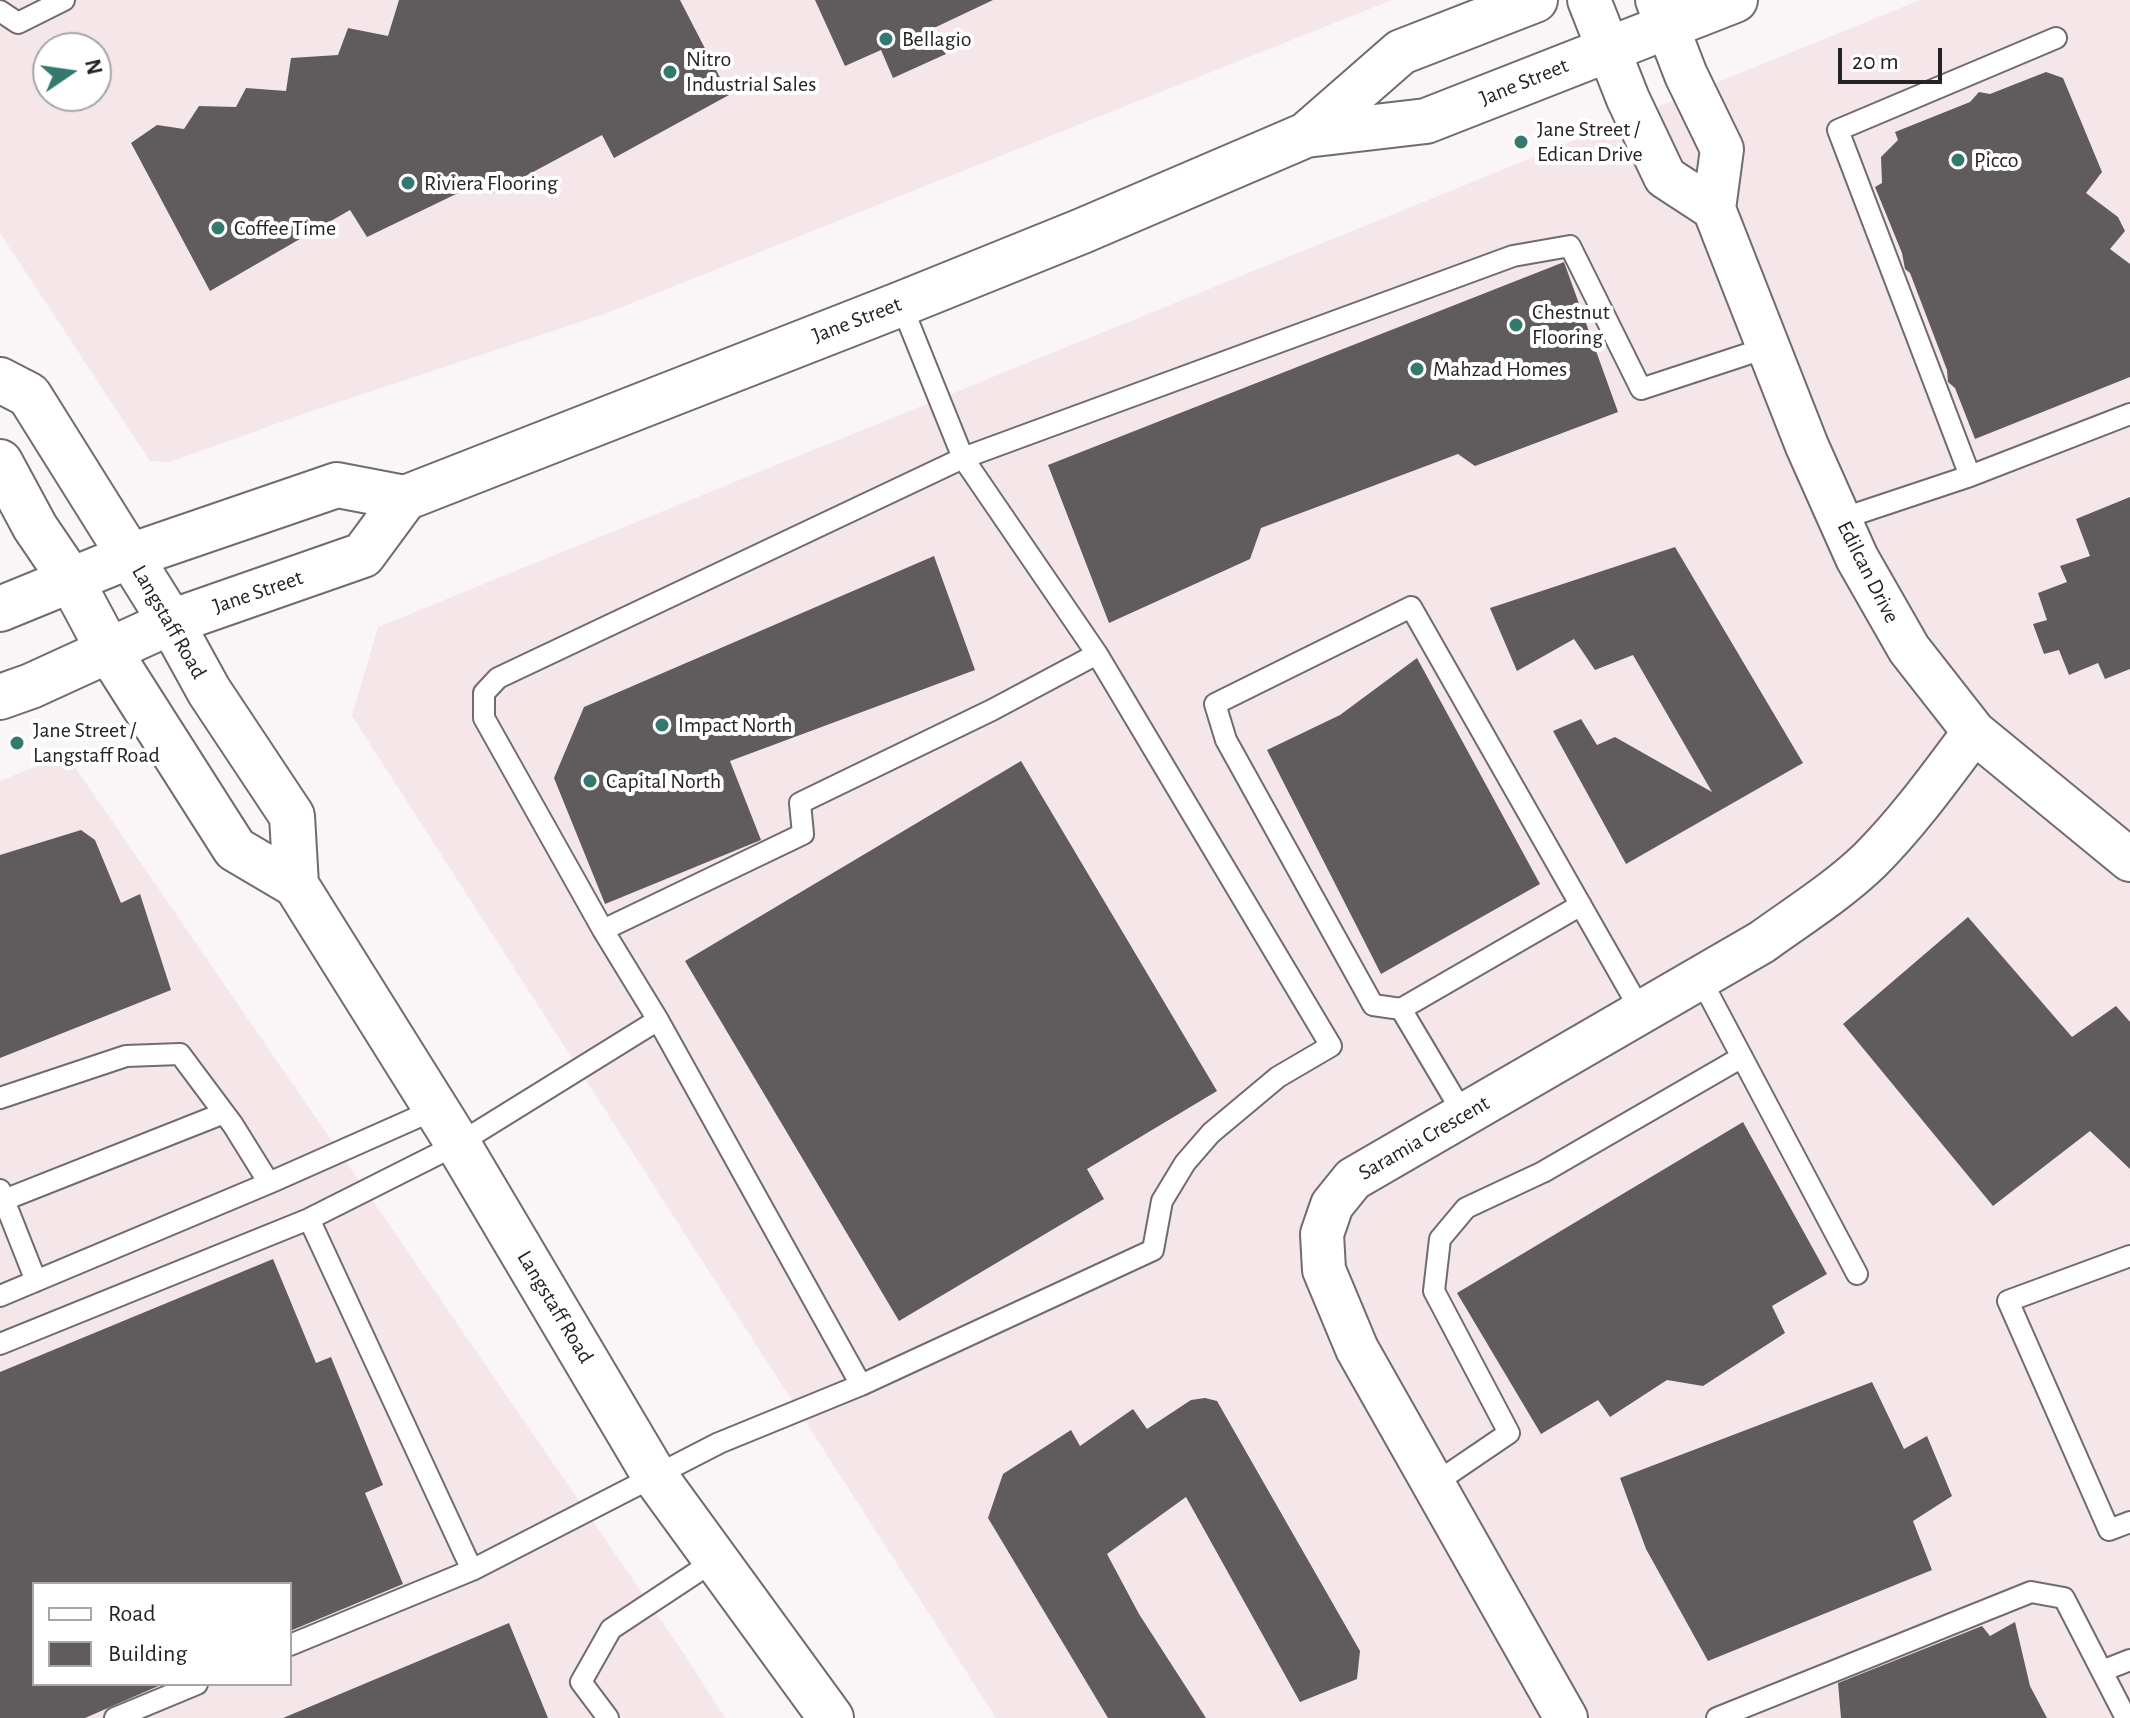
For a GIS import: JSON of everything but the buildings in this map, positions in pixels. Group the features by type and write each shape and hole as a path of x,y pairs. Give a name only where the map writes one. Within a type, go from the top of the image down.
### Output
{"main road":[{"name":"Jane Street","path":"1306,135 1401,52 1535,0"},
{"name":"Jane Street","path":"0,697 171,622 363,555 405,498 901,304 1306,135 1426,121 1608,49 1662,13 1735,0"},
{"name":"Langstaff Road","path":"0,380 29,395 171,622 209,691 292,816 296,885"},
{"name":"Langstaff Road","path":"0,462 35,527 71,580 109,651 235,849 296,885 447,1126 654,1475 831,1718"},
{"path":"0,609 130,556 196,536 337,485 405,498"}],"street":[{"path":"1589,0 1628,99 1665,177 1714,209"},
{"name":"Edilcan Drive","path":"1662,13 1686,75 1722,149 1714,209 1807,446 1857,558 1909,649 1974,732 2130,860"},
{"name":"Saramia Crescent","path":"1566,1718 1357,1349 1324,1270 1322,1234 1332,1205 1353,1179 1762,942 1868,861 1912,814 1974,732"}],"lane":[{"path":"0,11 18,23 64,0"},
{"path":"1970,476 1838,130 2056,38"},
{"path":"861,1385 658,1020 603,930 484,718 484,693 498,678 963,458 1513,256 1570,246 1641,389 1769,347"},
{"path":"292,1644 472,1570 719,1443 861,1385 1153,1250 1162,1201 1185,1163 1211,1133 1278,1077 1331,1046 1097,654 963,458 901,304"},
{"path":"1841,519 2027,456 2130,414"},
{"path":"1581,905 1401,1009 1373,1005 1226,740 1215,704 1411,607 1581,905 1641,1011"},
{"path":"603,930 803,834 800,803 992,710 1097,654"},
{"path":"1700,978 1857,1274"},
{"path":"1401,1009 1464,1115"},
{"path":"0,1344 309,1219 447,1126 658,1020"},
{"path":"0,1098 126,1056 180,1054 224,1113 269,1183"},
{"path":"1434,1484 1509,1433 1434,1291 1440,1239 1466,1208 1543,1172 1742,1057"},
{"path":"36,1281 2,1195 224,1113"},
{"path":"0,1296 269,1183 447,1126"},
{"path":"309,1219 472,1570"},
{"path":"2130,1256 2008,1301 2109,1530 2130,1522"},
{"path":"608,1718 581,1682 611,1629 717,1559"},
{"path":"1721,1717 2031,1592 2064,1598 2126,1718"},
{"path":"2102,1671 2130,1660"},
{"path":"115,1718 192,1686"}],"shaded area":[{"path":"0,0 1392,0 604,314 303,414 170,462 150,461 0,233"},
{"path":"1920,0 2130,0 2130,1718 996,1718 352,716 378,627"},
{"path":"66,754 725,1718 0,1718 0,781"}],"place":[{"name":"Bellagio","path":"886,39"},
{"name":"Nitro Industrial Sales","path":"670,72"},
{"name":"Jane Street / Edican Drive","path":"1521,142"},
{"name":"Picco","path":"1958,160"},
{"name":"Riviera Flooring","path":"408,183"},
{"name":"Coffee Time","path":"218,228"},
{"name":"Chestnut Flooring","path":"1516,325"},
{"name":"Mahzad Homes","path":"1417,369"},
{"name":"Impact North","path":"662,725"},
{"name":"Jane Street / Langstaff Road","path":"17,743"},
{"name":"Capital North","path":"590,781"}]}
